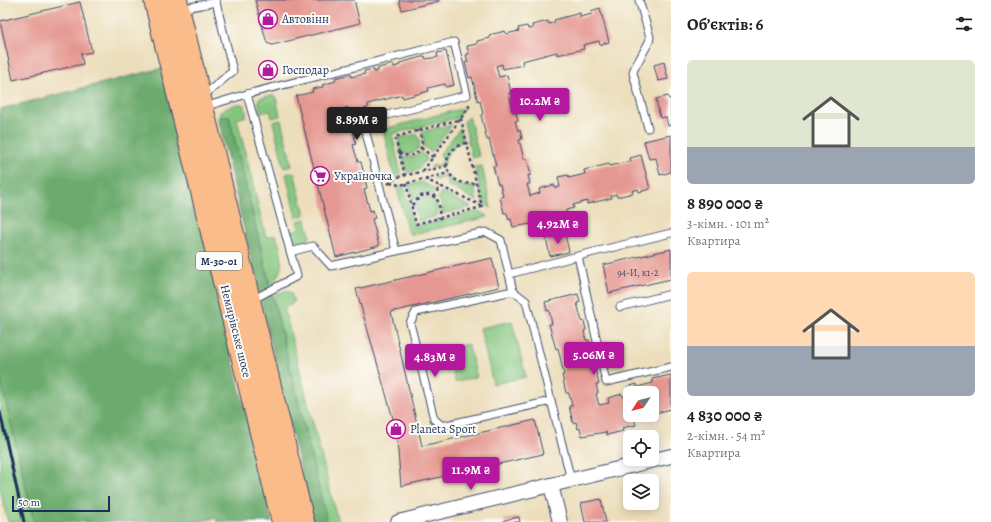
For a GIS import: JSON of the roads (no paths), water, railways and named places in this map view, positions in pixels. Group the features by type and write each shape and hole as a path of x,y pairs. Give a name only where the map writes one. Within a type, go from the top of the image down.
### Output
{"main road":[{"name":"Немирівське шосе","path":"155,0 283,522"},
{"name":"Немирівське шосе","path":"177,5 202,102 303,522"}],"street":[{"path":"398,522 671,456"},
{"path":"551,485 560,522"}],"lane":[{"path":"639,0 650,37 649,42 633,73 648,128"},
{"path":"177,5 216,1 233,71 202,102"},
{"path":"202,102 247,94 454,42 467,95 363,121 396,251"},
{"path":"247,94 297,276 250,302"},
{"path":"290,252 313,246 331,266 486,232 501,240 513,291 526,301 571,480"},
{"path":"509,274 671,232"},
{"path":"578,256 606,382 671,367"},
{"path":"513,291 416,312 410,323 434,419 442,426 551,401"},
{"path":"620,307 671,294"}],"railway":[{"path":"0,412 24,522"}],"place":[{"name":"Автовінн","path":"268,19"},
{"name":"Господар","path":"268,70"},
{"name":"Україночка","path":"320,176"},
{"name":"Planeta Sport","path":"396,429"}]}
